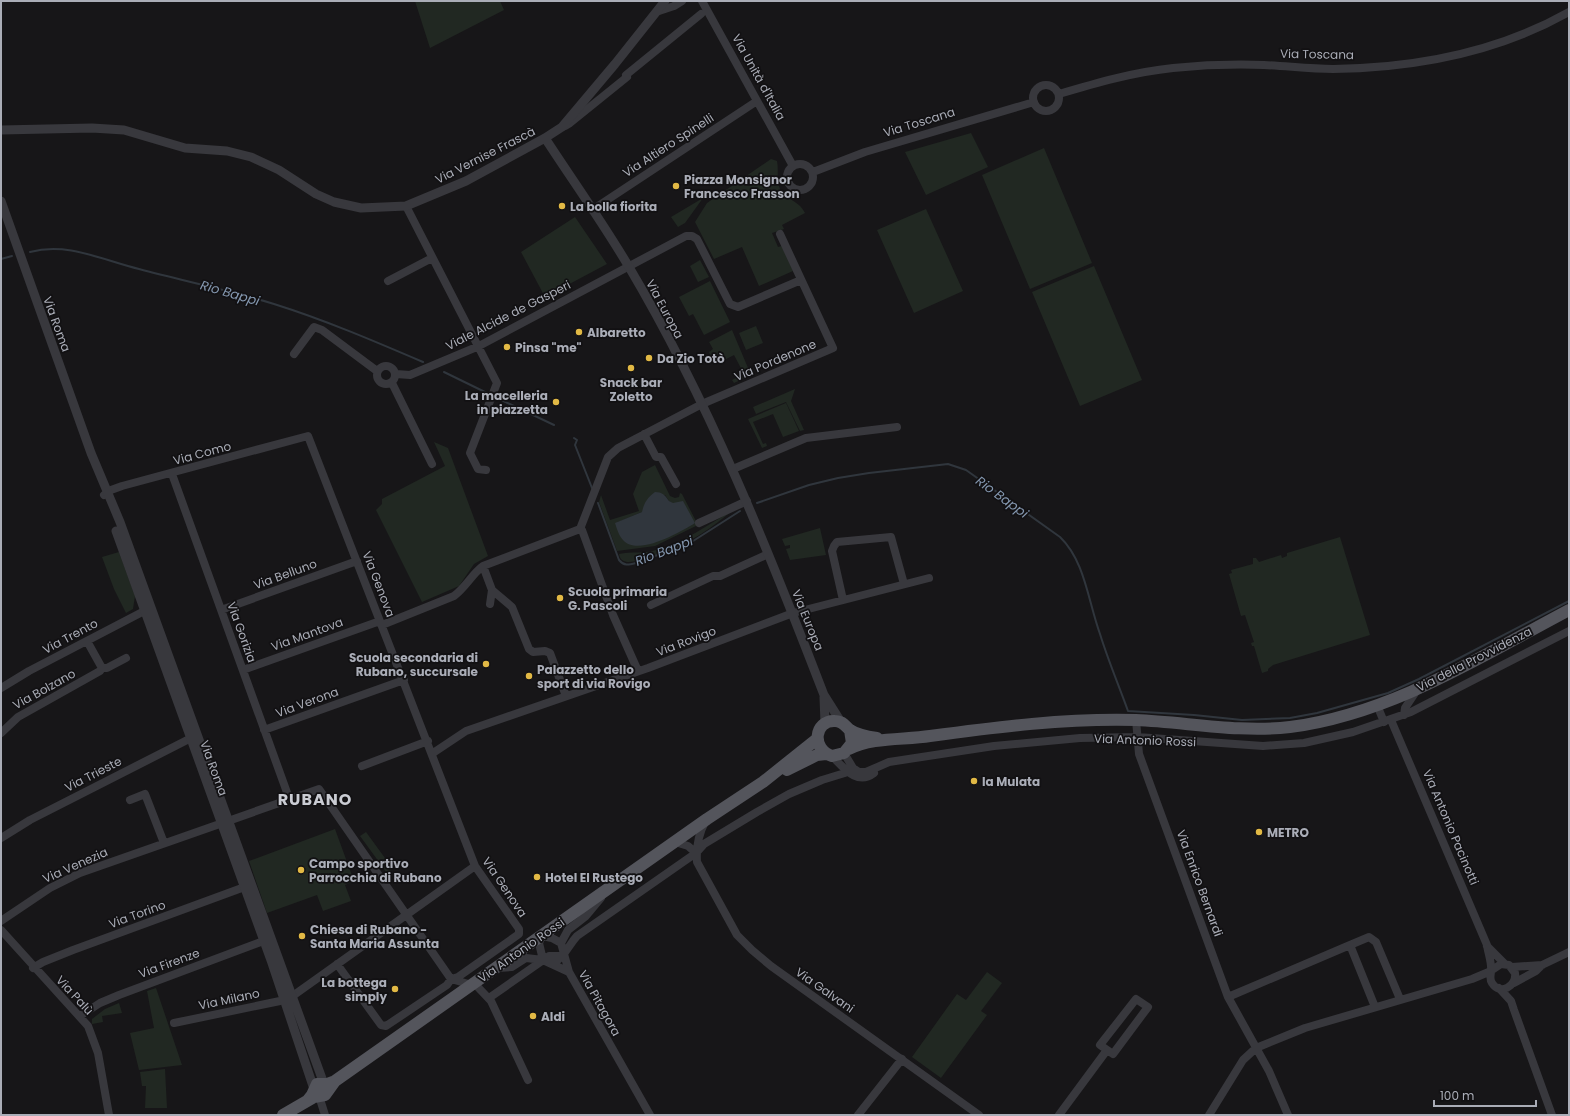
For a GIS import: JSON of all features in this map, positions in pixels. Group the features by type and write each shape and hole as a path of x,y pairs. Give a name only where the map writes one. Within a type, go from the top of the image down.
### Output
{"main road":[{"name":"Via della Provvidenza","path":"1383,703 1418,688 1568,613"},
{"name":"Via Antonio Rossi","path":"763,782 811,758 847,751 861,742 903,740 1055,721 1136,720 1246,728 1275,728 1342,717 1383,703"},
{"name":"Via Antonio Rossi","path":"829,755 821,750 817,739 819,730 825,723 833,720 884,740"},
{"path":"846,726 852,743 847,751"},
{"name":"Via Antonio Rossi","path":"283,1115 321,1092 707,819 763,782 817,739"}],"street":[{"name":"Via Vernise Frascà","path":"562,127 665,1"},
{"path":"659,10 674,6 682,1"},
{"name":"Via Unità d'Italia","path":"702,1 793,166"},
{"name":"Via Toscana","path":"1059,94 1134,74 1173,68 1262,65 1333,69 1422,62 1465,53 1517,36 1569,12"},
{"name":"Via Vernise Frascà","path":"1,130 92,128 124,130 185,148 227,151 251,157 279,170 316,194 334,202 361,208 406,206 466,181 570,123 701,14"},
{"path":"1041,86 1050,86 1059,94 1058,103 1052,110 1046,111 1040,109 1034,102 1035,92 1041,86"},
{"name":"Via Altiero Spinelli","path":"592,210 757,100"},
{"name":"Via Toscana","path":"813,172 865,152 1034,102"},
{"name":"Via Europa","path":"545,138 629,267 702,404 733,469 793,613 824,695 846,726"},
{"path":"804,165 813,172 814,178 811,185 807,189 798,190 790,186 788,182 788,173 793,166 804,165"},
{"name":"Via Roma","path":"1,201 321,1092"},
{"path":"406,206 497,383 470,453 478,469 486,470"},
{"name":"Via Pordenone","path":"702,404 832,348 780,234"},
{"path":"629,267 680,238 692,236 697,239 730,304 738,307 801,280"},
{"path":"388,281 432,258"},
{"name":"Viale Alcide de Gasperi","path":"377,371 385,365 394,369 396,374 410,375 479,346 629,267"},
{"path":"294,354 314,327 322,330 377,371 378,380 387,385 392,383 396,374"},
{"path":"392,383 432,464"},
{"path":"490,604 492,590 483,566 580,529 608,457 612,452 702,404"},
{"path":"733,469 806,438 897,427"},
{"path":"644,434 656,457 661,456 676,484"},
{"name":"Via Como","path":"106,494 122,486 172,474 308,436"},
{"name":"Via Genova","path":"308,436 433,753 475,866 520,930 519,934"},
{"name":"Via Gorizia","path":"172,474 289,798"},
{"path":"699,523 748,505"},
{"path":"580,529 582,530 613,615 638,671"},
{"path":"843,600 832,551 837,542 891,537 904,584"},
{"path":"651,606 713,576 720,576 768,554"},
{"name":"Via Belluno","path":"221,610 357,561"},
{"name":"Via Mantova","path":"243,670 381,623 454,596 463,590 477,570 483,566"},
{"name":"Via Rovigo","path":"433,753 466,731 638,671 793,613 929,578"},
{"path":"492,590 512,606 529,649 533,652 545,651 550,653 566,696"},
{"name":"Via Trento","path":"1,688 29,671 148,608"},
{"name":"Via della Provvidenza","path":"1403,714 1428,705 1569,631"},
{"path":"87,641 102,668"},
{"name":"Via Bolzano","path":"1,732 18,717 100,671 102,668 107,668 126,658"},
{"name":"Via Verona","path":"264,730 404,680"},
{"path":"1388,721 1403,714 1418,688"},
{"name":"Via Europa","path":"824,695 825,723"},
{"path":"1383,703 1403,714"},
{"name":"Via Antonio Pacinotti","path":"1383,703 1388,721 1487,945 1492,970 1492,982"},
{"name":"Via Enrico Bernardi","path":"1136,720 1137,737 1141,758 1228,997 1256,1048 1288,1115"},
{"name":"Via Antonio Rossi","path":"847,751 853,768 859,772 866,772 889,762 1043,741 1137,737 1235,744 1282,745 1340,735 1388,721"},
{"name":"Via Trieste","path":"1,838 30,820 194,736"},
{"path":"362,766 428,741"},
{"name":"Via Antonio Rossi","path":"829,755 856,777 864,778 870,776 881,765"},
{"name":"Via Antonio Rossi","path":"564,956 571,942 577,936 696,853 715,837 789,794 822,780 848,772"},
{"name":"Via Venezia","path":"1,921 27,902 65,880 289,798 319,789 406,915"},
{"path":"130,800 145,794 164,843"},
{"path":"696,853 699,833 707,819"},
{"path":"675,842 688,846 696,853"},
{"name":"Via Galvani","path":"696,853 697,862 738,935 752,950 771,966 978,1115"},
{"path":"288,998 475,866"},
{"name":"Via Torino","path":"33,968 42,962 73,950 248,886"},
{"path":"569,972 561,943 568,930 586,916 608,890"},
{"path":"406,915 459,987 457,995"},
{"name":"Via Palù","path":"1,930 33,968 88,1026 98,1052 109,1115"},
{"name":"Via Antonio Rossi","path":"337,964 381,1025 386,1026 519,934"},
{"path":"561,943 552,938 542,936 539,943 543,960 549,956 564,956"},
{"path":"1228,997 1369,937 1376,942 1400,1000"},
{"name":"Via Firenze","path":"80,1016 100,1003 119,995 267,940"},
{"path":"1350,945 1376,1006"},
{"name":"Via Antonio Pacinotti","path":"1487,945 1508,966"},
{"path":"1499,988 1506,988 1536,971 1542,965 1569,952"},
{"path":"554,963 564,956"},
{"name":"Via Pitagora","path":"495,969 512,967 526,958 554,963 569,972 650,1115"},
{"name":"Via Antonio Rossi","path":"489,998 543,960"},
{"path":"1209,1115 1243,1060 1256,1048 1305,1028 1472,979 1492,970 1497,965 1542,965"},
{"path":"1508,966 1516,976 1510,1001"},
{"path":"1472,979 1492,982 1510,1001 1552,1115"},
{"path":"454,980 473,984 489,998 528,1080"},
{"path":"445,1004 454,980"},
{"name":"Via Milano","path":"174,1023 288,998"},
{"path":"1136,999 1148,1007 1113,1054 1107,1050 1100,1045 1136,999"},
{"path":"1059,1115 1107,1050"},
{"path":"858,1115 902,1059"},
{"path":"321,1092 325,1115"}],"shaded area":[{"path":"415,1 500,1 504,10 430,48"},
{"path":"971,133 988,167 926,195 905,152"},
{"path":"1044,148 1092,263 1030,289 982,175"},
{"path":"771,159 777,161 778,182 780,189 785,196 799,205 805,213 782,225 784,229 772,233 778,247 782,246 793,271 759,286 742,247 714,259 695,222 707,203"},
{"path":"703,198 685,223 678,227 671,217"},
{"path":"926,209 963,291 914,313 877,230"},
{"path":"575,217 607,264 545,297 521,252"},
{"path":"700,260 709,277 698,282 690,266"},
{"path":"1094,266 1142,380 1080,406 1032,292"},
{"path":"710,281 730,322 704,335 693,314 689,316 679,297"},
{"path":"756,326 763,343 746,350 739,333"},
{"path":"732,330 751,375 734,383 732,380 744,374 734,355 715,365 709,352 713,349 709,342"},
{"path":"795,389 791,401 804,430 800,431 786,402 756,414 753,407"},
{"path":"786,403 799,431 783,437 773,414 753,422 763,444 766,443 767,446 762,448 748,419"},
{"path":"434,442 448,448 488,556 474,564 459,586 422,602 376,510 382,504 382,499 445,466"},
{"path":"655,465 670,496 675,498 679,497 680,493 682,494 698,525 655,546 617,551 599,502 601,495 610,520 639,511 633,494 642,472","holes":["665,495 672,503 616,523 642,512"]},
{"path":"655,492 663,494 673,503 683,501 695,523 670,537 659,541 638,546 630,545 623,540 615,523 642,512 646,501"},
{"path":"733,510 701,534 664,552 643,559 627,562 622,560 620,557 619,554 651,551 676,543 696,533"},
{"path":"820,528 826,555 790,560 786,549 790,548 790,545 785,546 782,539"},
{"path":"1340,537 1370,635 1273,665 1268,669 1268,671 1262,673 1254,646 1252,646 1251,643 1254,642 1245,615 1241,616 1229,574 1232,573 1231,570 1253,564 1253,558 1256,558 1259,562 1281,555 1282,558 1287,556 1287,553"},
{"path":"119,552 135,596 133,609 126,613 114,589 102,557"},
{"name":"Campo sportivo Parrocchia di Rubano","path":"335,829 354,881 345,885 351,901 323,911 317,895 267,913 249,861"},
{"path":"366,832 393,869 387,873 360,836"},
{"path":"987,972 1002,983 981,1011 987,1015 941,1078 912,1057 957,994 966,1000"},
{"path":"156,988 182,1065 139,1070 130,1033 154,1028 147,991"},
{"path":"119,1003 122,1013 102,1016 103,1022 92,1024 92,1019 105,1009"},
{"path":"165,1069 167,1108 145,1108 146,1086 142,1086 140,1072"}],"waterway":[{"name":"Rio Bappi","path":"30,252 44,249 58,249 85,253 139,269 257,299 331,324 423,362"},
{"name":"Rio Bappi","path":"1,259 12,256"},
{"path":"444,372 487,393"},
{"name":"Rio Bappi","path":"497,398 554,425"},
{"name":"Rio Bappi","path":"574,438 577,440 575,445 592,488"},
{"name":"Rio Bappi","path":"757,503 809,485 869,473 948,464 966,470 1060,537 1068,547 1075,558 1085,582 1103,644 1128,711 1194,715 1242,720 1290,718 1317,713 1388,693 1419,679 1569,601"},
{"name":"Rio Bappi","path":"598,503 619,560 626,564 636,563 690,543 740,511"}],"place":[{"name":"Piazza Monsignor Francesco Frasson","path":"676,186"},
{"name":"La bolla fiorita","path":"562,206"},
{"name":"Albaretto","path":"579,332"},
{"name":"Pinsa \"me\"","path":"507,347"},
{"name":"Da Zio Totò","path":"649,358"},
{"name":"Snack bar Zoletto","path":"631,368"},
{"name":"La macelleria in piazzetta","path":"556,402"},
{"name":"Scuola primaria G. Pascoli","path":"560,598"},
{"name":"Scuola secondaria di Rubano, succursale","path":"486,664"},
{"name":"Palazzetto dello sport di via Rovigo","path":"529,676"},
{"name":"la Mulata","path":"974,781"},
{"name":"METRO","path":"1259,832"},
{"name":"Campo sportivo Parrocchia di Rubano","path":"301,870"},
{"name":"Hotel El Rustego","path":"537,877"},
{"name":"Chiesa di Rubano - Santa Maria Assunta","path":"302,936"},
{"name":"La bottega simply","path":"395,989"},
{"name":"Aldi","path":"533,1016"}],"district":[{"name":"RUBANO","path":"315,799"}]}
